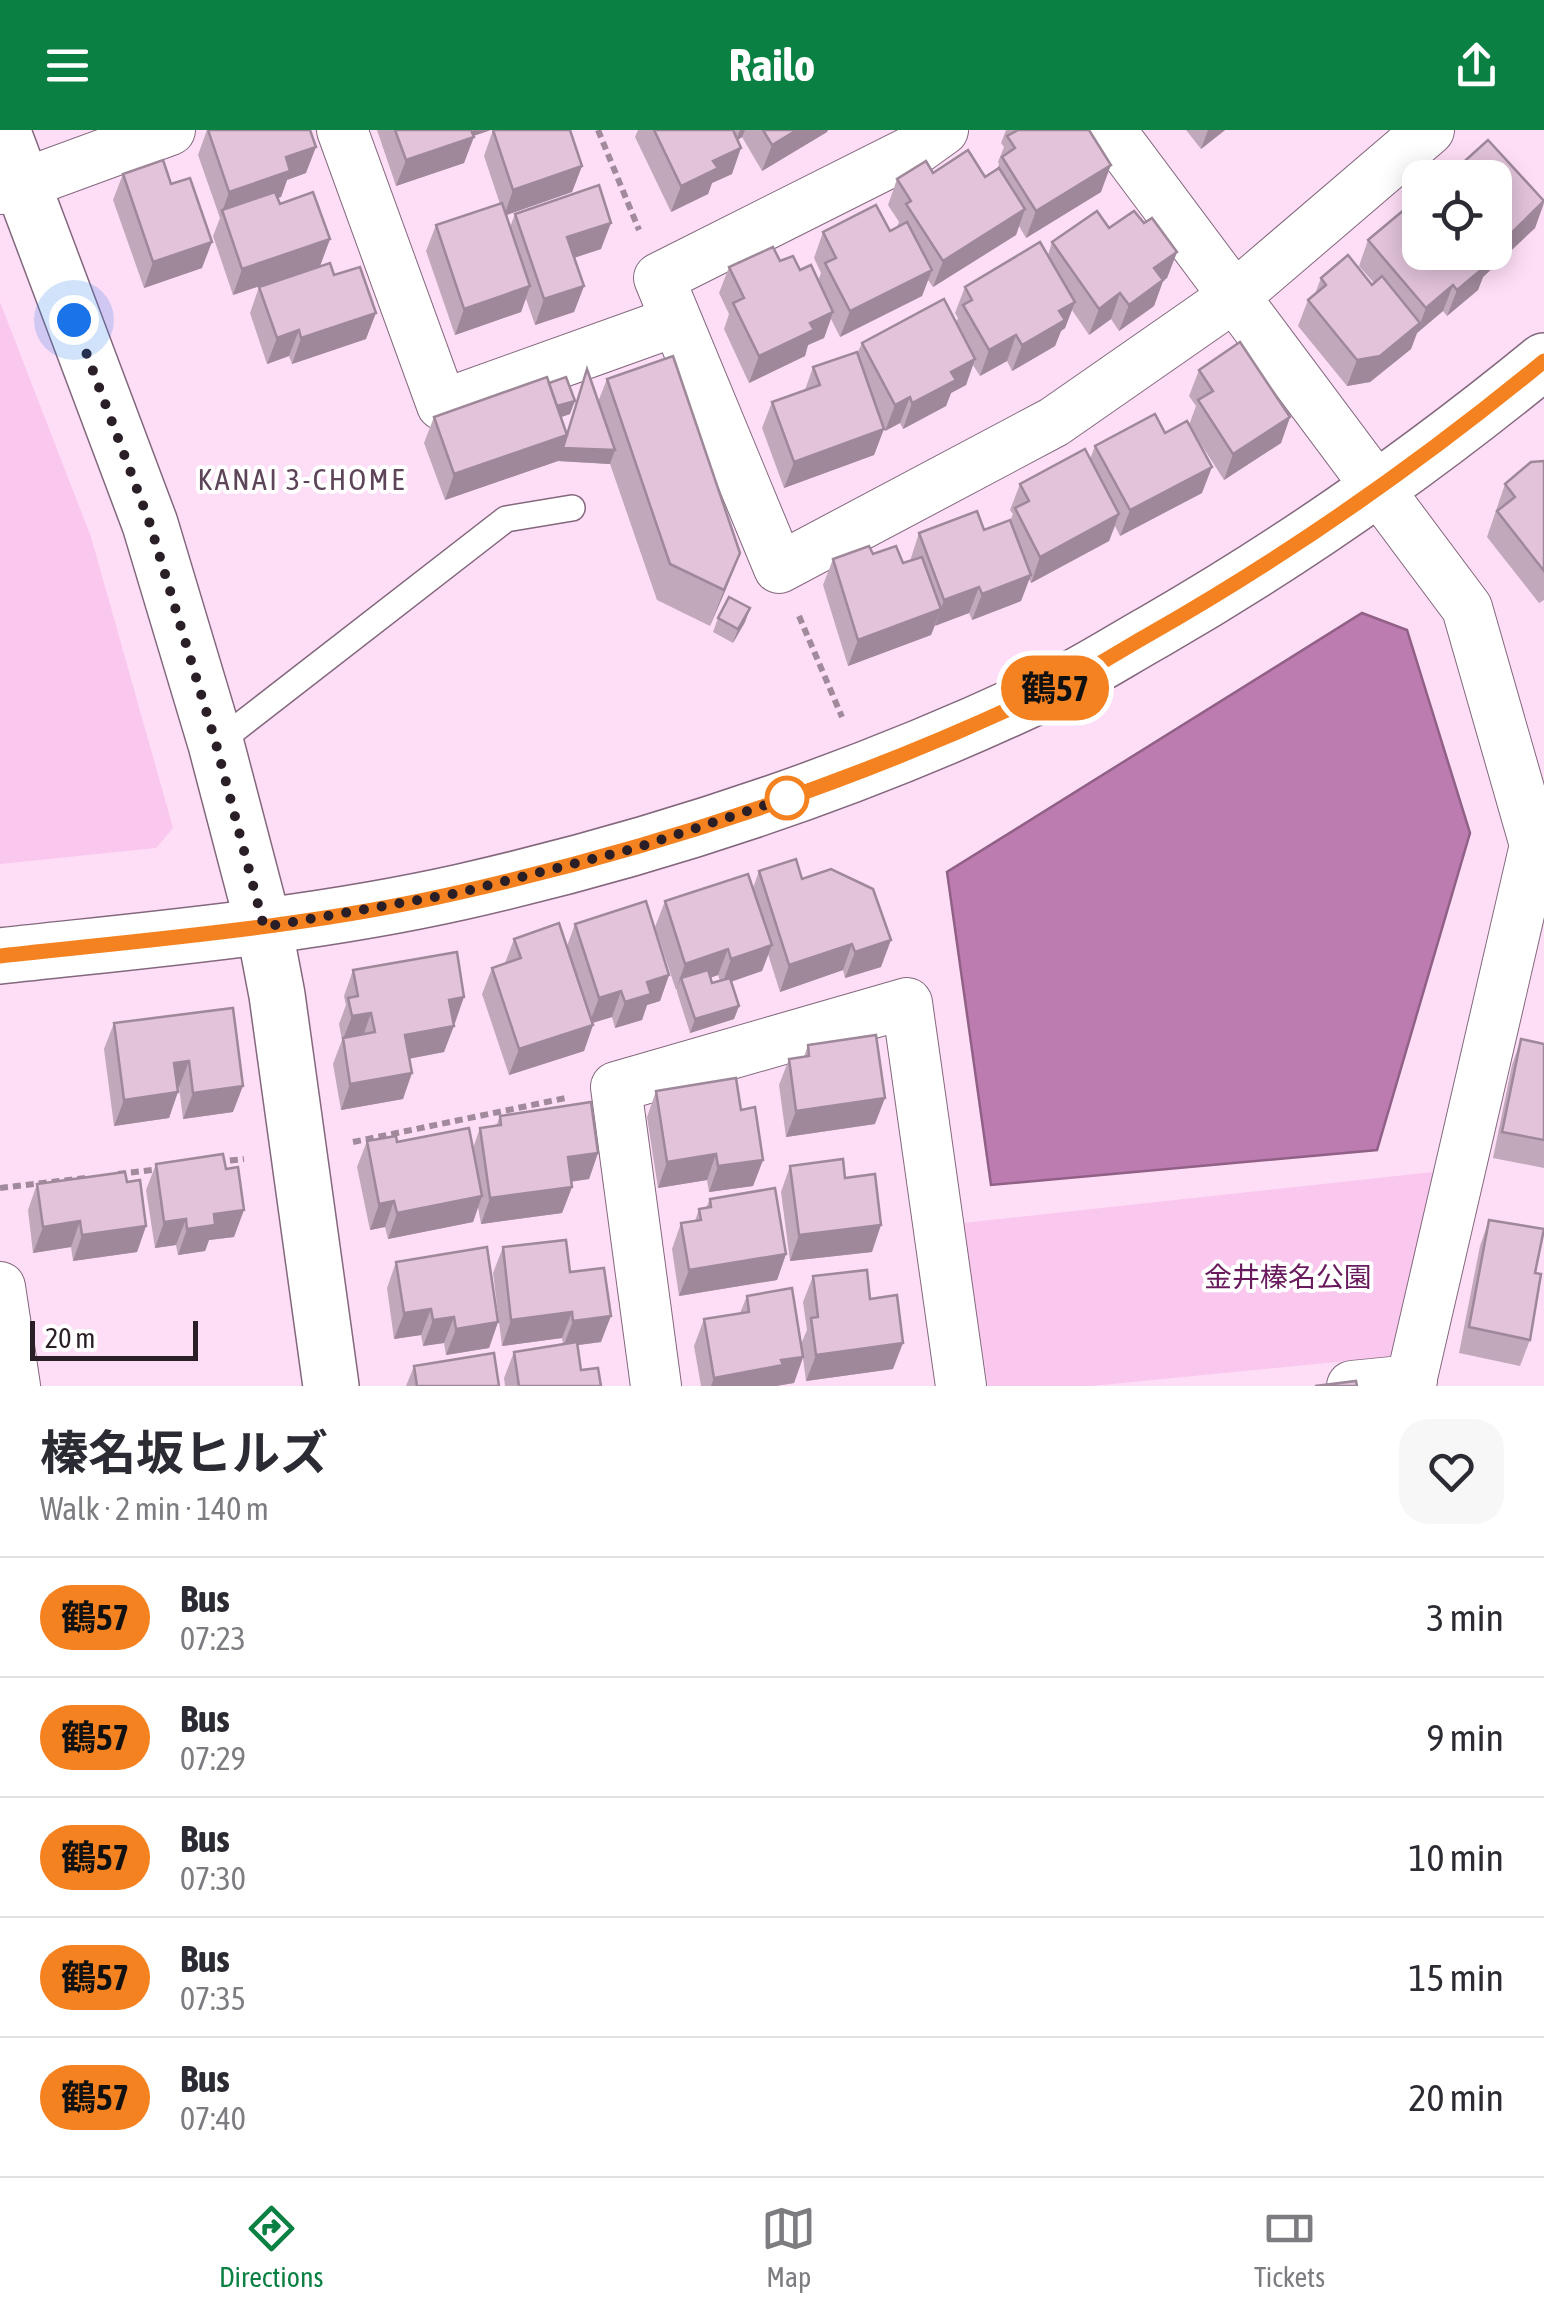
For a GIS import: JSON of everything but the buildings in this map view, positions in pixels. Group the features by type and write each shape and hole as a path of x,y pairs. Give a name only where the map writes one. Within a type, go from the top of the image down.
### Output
{"street":[{"path":"2,130 11,187 150,524 216,744 264,927 277,995 331,1386"},
{"path":"11,187 170,130"},
{"path":"342,130 442,405 676,321"},
{"path":"943,130 918,148 659,278 779,568 1054,422 1234,296 1429,130"},
{"path":"1110,130 1467,608 1535,845 1411,1383 1352,1386"},
{"path":"0,956 264,927 458,893 636,848 864,772 1055,688 1225,590 1379,488 1471,421 1544,361"},
{"path":"656,1386 616,1087 907,1004 961,1386"},
{"path":"0,1288 14,1386"}],"lane":[{"path":"216,744 506,518 572,508"}],"path":[{"path":"598,130 618,180"},
{"path":"779,568 842,717"},
{"path":"334,1146 616,1087"},
{"path":"208,1164 246,1159"},
{"path":"114,1174 170,1168"},
{"path":"0,1188 95,1177"}],"green space":[{"path":"0,302 91,537 173,828 156,848 0,864"},
{"name":"金井榛名公園","path":"1433,1172 1396,1356 1092,1386 988,1386 963,1223"}],"shaded area":[{"path":"1362,613 1407,630 1470,833 1377,1150 991,1185 947,872"}],"bus line":[{"name":"鶴57","path":"0,956 264,927 458,893 636,848 864,772 1055,688 1225,590 1379,488 1471,421 1544,361"}],"district":[{"name":"KANAI 3-CHOME","path":"302,480"}],"route":[{"path":"74,320 150,524 216,744 264,927 458,893 636,848 799,794 787,798"}]}
